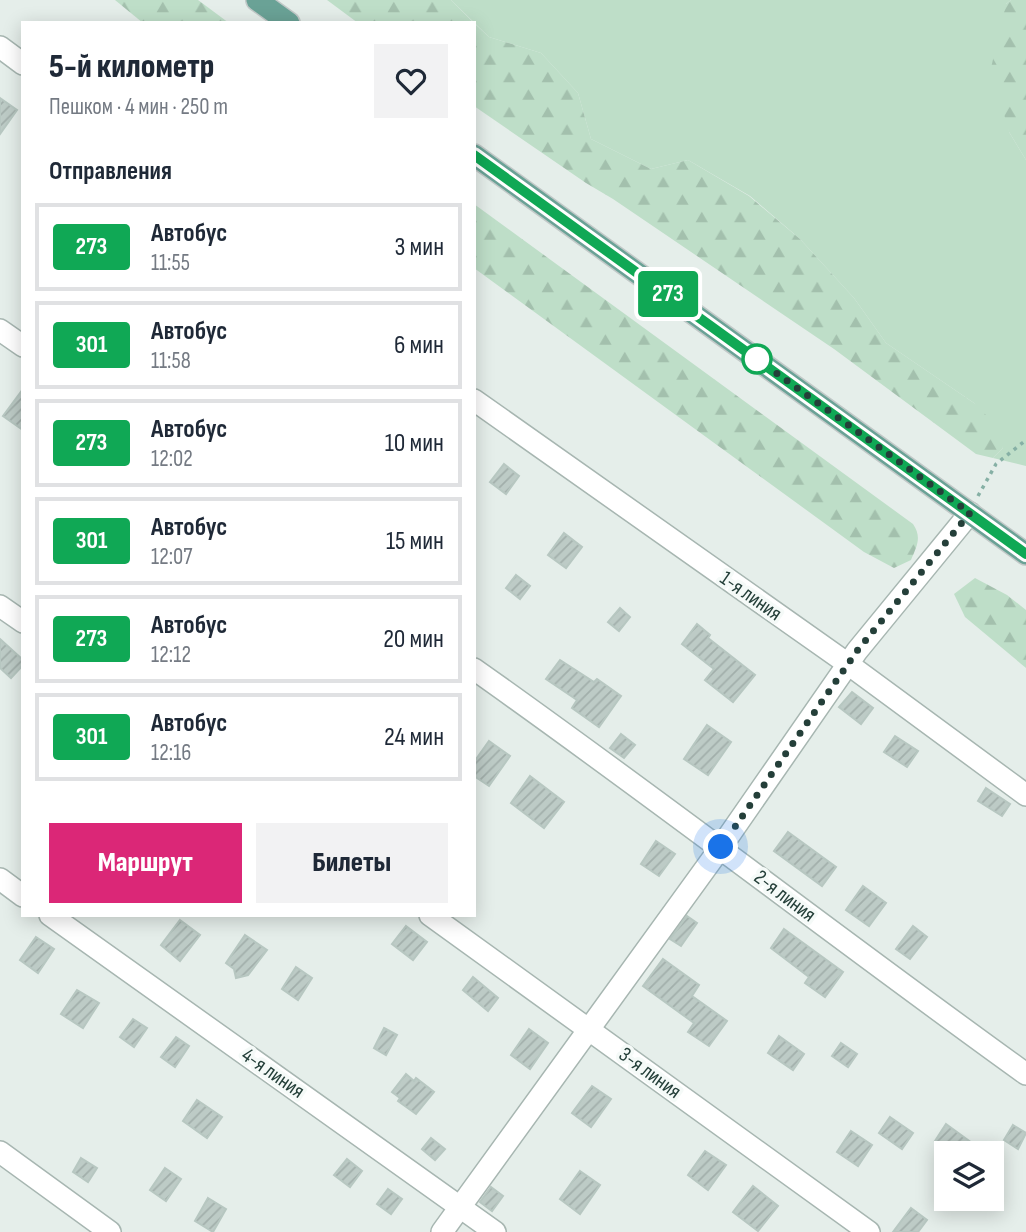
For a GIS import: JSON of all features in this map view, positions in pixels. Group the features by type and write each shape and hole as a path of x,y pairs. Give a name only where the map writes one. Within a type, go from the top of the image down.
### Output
{"main road":[{"path":"257,0 286,21"},
{"path":"476,156 1026,554"}],"street":[{"path":"0,47 21,63"},
{"path":"0,330 21,345"},
{"name":"1-я линия","path":"476,401 848,664 1026,795"},
{"path":"442,1232 721,847 857,651 970,513"},
{"path":"0,606 21,621"},
{"name":"2-я линия","path":"476,670 721,847 909,990 1026,1074"},
{"path":"0,880 21,895"},
{"name":"4-я линия","path":"53,917 495,1232"},
{"name":"3-я линия","path":"433,917 869,1232"},
{"path":"0,1152 110,1232"}],"path":[{"path":"970,513 993,469 1002,458 1026,440"}],"green space":[{"path":"115,0 198,0 226,21 141,21"},
{"path":"327,0 451,0 472,21 355,21"},
{"path":"451,0 1011,0 1006,4 1009,132 1026,160 1026,466 993,458 1003,448 974,403 886,343 854,298 800,239 750,196 688,160 651,169 591,139 578,93 541,53 489,37 476,24 476,21 473,21"},
{"path":"1011,0 1026,0 1026,160 1009,132 991,68 1006,4"},
{"path":"476,25 489,37 541,53 578,93 591,139 651,169 688,160 749,196 800,239 854,298 886,343 974,403 998,427 1003,448 993,458 976,454 834,349 476,107"},
{"path":"476,205 913,524 916,529 917,546 911,560 894,568 864,552 476,269"},
{"path":"975,578 1007,595 1026,610 1026,668 965,617 954,594"}],"building":[{"path":"0,98 17,110 0,134"},
{"path":"21,392 21,429 3,416"},
{"path":"504,464 519,476 506,494 490,482"},
{"path":"564,533 582,547 566,568 548,555"},
{"path":"516,575 530,586 520,599 506,588"},
{"path":"620,608 630,617 619,631 608,622"},
{"path":"697,624 710,635 708,638 755,675 733,702 705,680 714,669 682,644"},
{"path":"0,639 21,658 21,667 11,678 0,668"},
{"path":"560,660 594,682 597,679 621,696 599,727 572,708 577,700 546,679"},
{"path":"852,692 873,708 861,724 839,707"},
{"path":"707,725 731,742 708,775 684,759"},
{"path":"621,734 635,745 624,758 610,748"},
{"path":"895,736 918,751 907,767 884,752"},
{"path":"489,741 510,756 489,786 476,777 476,759"},
{"path":"530,776 564,802 544,828 511,803"},
{"path":"986,788 1010,804 1002,816 978,801"},
{"path":"788,832 836,867 822,886 774,851"},
{"path":"656,841 675,854 659,876 641,864"},
{"path":"863,886 886,903 869,926 846,910"},
{"path":"687,916 697,923 681,946 670,939"},
{"path":"180,920 200,935 180,961 161,945"},
{"path":"406,926 427,942 413,960 392,944"},
{"path":"913,926 927,937 910,959 896,949"},
{"path":"784,929 843,972 825,997 805,983 809,977 771,948"},
{"path":"245,935 267,950 248,975 236,978 234,969 226,963"},
{"path":"36,937 54,949 38,973 20,960"},
{"path":"663,959 699,985 692,996 727,1021 709,1046 688,1032 694,1023 643,986"},
{"path":"296,967 312,978 298,1000 282,989"},
{"path":"473,977 498,998 488,1011 463,990"},
{"path":"77,990 99,1003 83,1028 61,1014"},
{"path":"133,1019 147,1028 134,1047 120,1037"},
{"path":"384,1028 397,1035 386,1055 374,1048"},
{"path":"529,1029 548,1043 530,1069 511,1055"},
{"path":"779,1036 804,1054 793,1070 768,1053"},
{"path":"176,1037 189,1046 175,1067 161,1057"},
{"path":"841,1043 857,1054 848,1067 832,1056"},
{"path":"406,1074 434,1092 416,1114 398,1101 400,1098 392,1092"},
{"path":"592,1086 611,1099 591,1127 572,1113"},
{"path":"197,1100 222,1117 207,1138 183,1121"},
{"path":"890,1117 913,1133 902,1149 879,1133"},
{"path":"946,1124 969,1141 935,1141"},
{"path":"1013,1125 1026,1133 1018,1149 1004,1140"},
{"path":"851,1131 872,1145 858,1166 837,1152"},
{"path":"431,1138 445,1149 435,1160 422,1149"},
{"path":"705,1151 726,1165 708,1190 688,1175"},
{"path":"81,1158 97,1168 88,1182 73,1172"},
{"path":"347,1159 362,1171 350,1187 334,1175"},
{"path":"165,1168 181,1179 166,1201 150,1190"},
{"path":"580,1171 600,1185 580,1214 560,1199"},
{"path":"753,1186 778,1206 758,1231 733,1212"},
{"path":"491,1187 503,1196 492,1211 480,1202"},
{"path":"388,1189 402,1199 391,1214 377,1204"},
{"path":"208,1198 226,1209 213,1232 195,1221"},
{"path":"911,1208 927,1220 918,1232 893,1232"}],"bus line":[{"name":"273","path":"476,156 1026,554"}],"route":[{"path":"721,847 857,651 970,513 757,359"}]}
